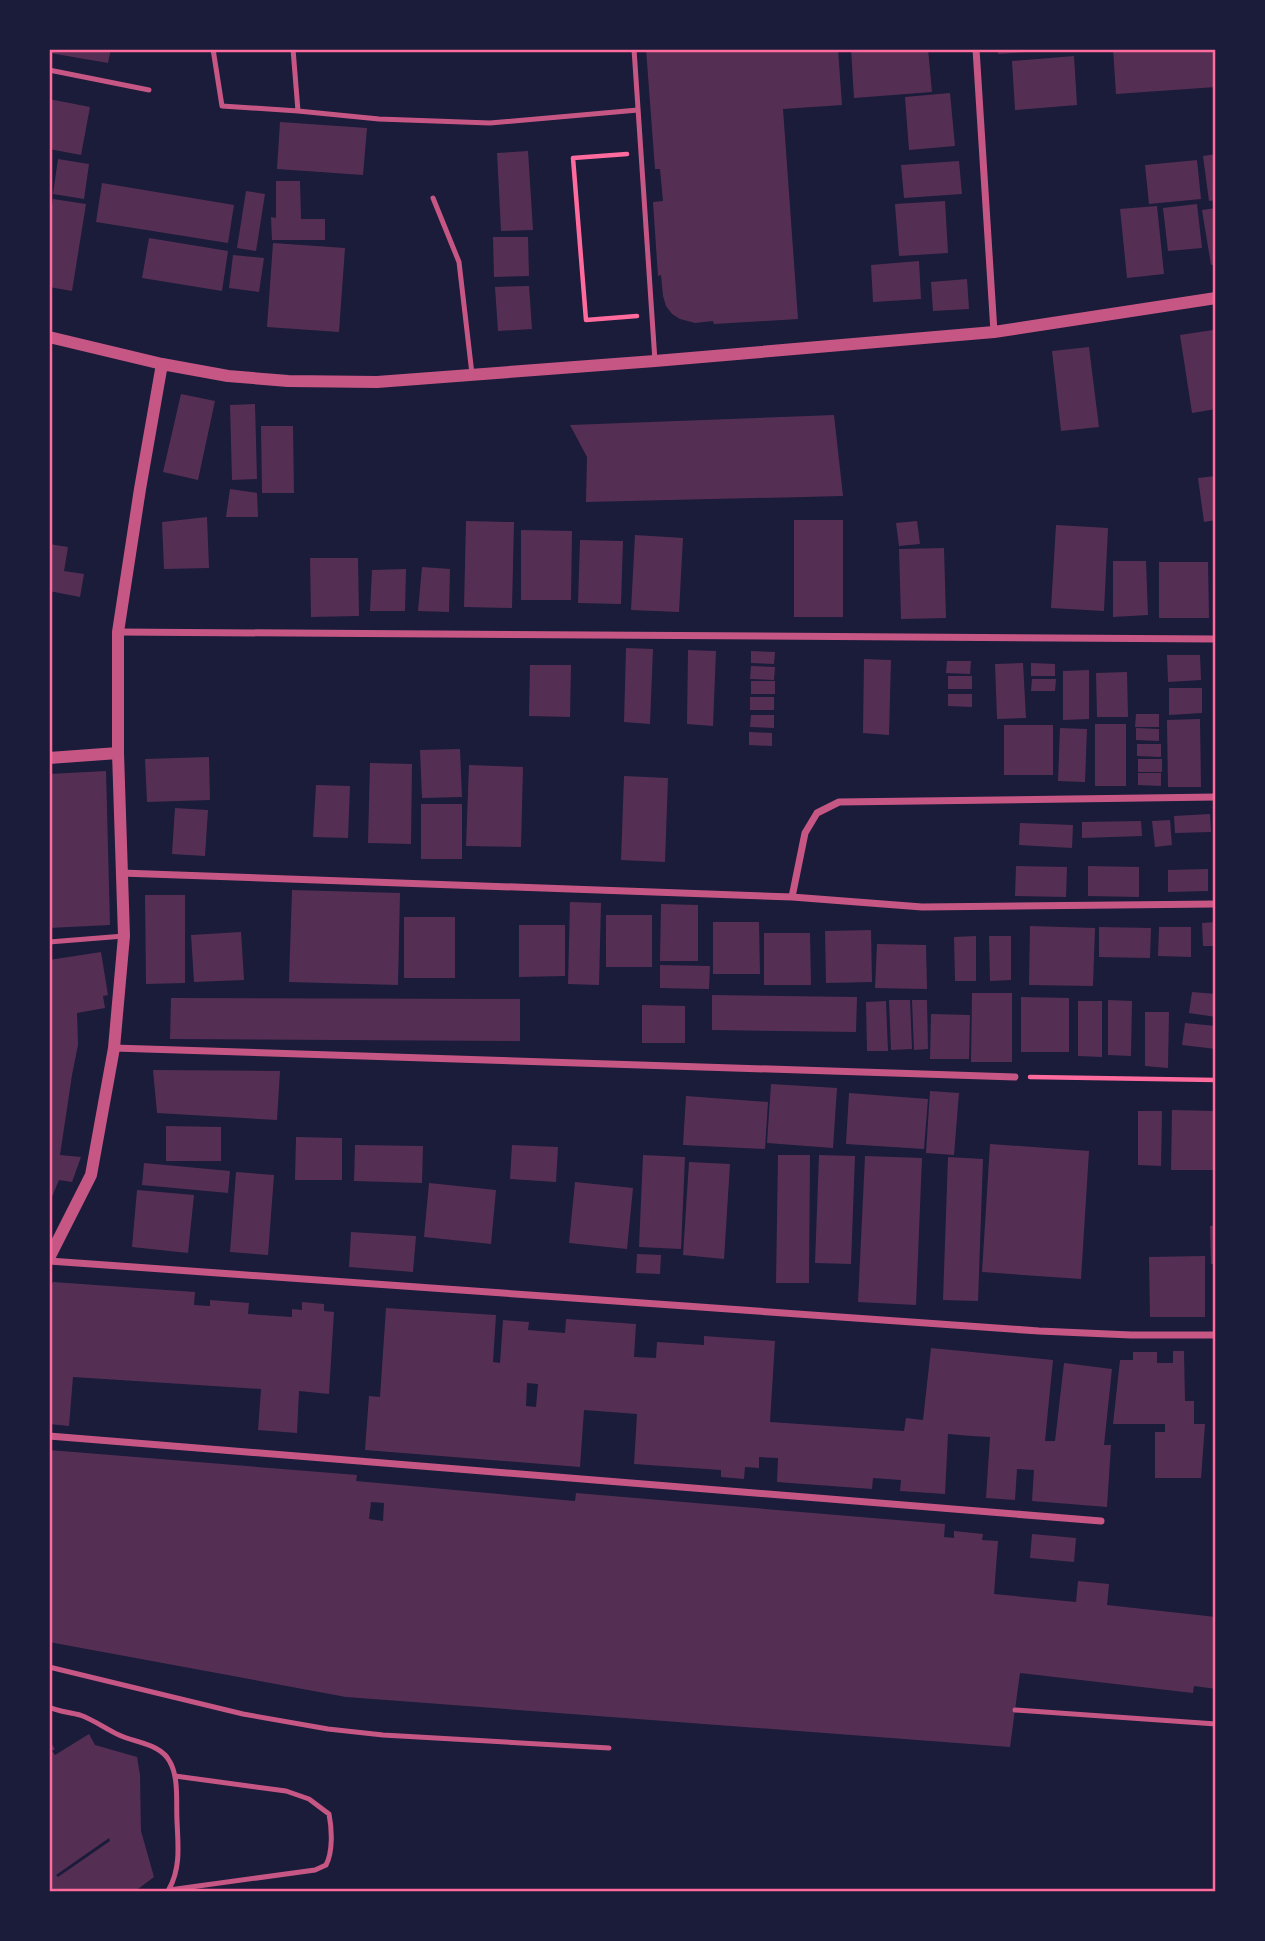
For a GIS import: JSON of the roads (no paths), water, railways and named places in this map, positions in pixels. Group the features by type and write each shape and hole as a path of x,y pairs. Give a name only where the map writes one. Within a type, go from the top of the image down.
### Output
{"street":[{"path":"976,49 994,332"},
{"path":"49,337 162,364 228,376 288,381 377,382 994,332 1216,298"},
{"path":"162,364 118,632 118,753 124,936 114,1048 91,1175 49,1259 1025,1331 1216,1335"},
{"path":"118,632 1216,639"},
{"path":"49,758 118,753"},
{"path":"792,897 805,833 817,813 839,802 1216,797"},
{"path":"121,873 792,897 922,907 1216,904"},
{"path":"114,1048 1015,1077"},
{"path":"49,1436 1101,1521"}],"lane":[{"path":"212,49 222,106 379,120 490,123 638,110"},
{"path":"293,49 298,111"},
{"path":"634,49 655,361"},
{"path":"49,70 149,90"},
{"path":"433,198 459,262 472,375"},
{"path":"49,942 124,936"},
{"path":"49,1667 231,1711 328,1729 383,1735 609,1748"},
{"path":"49,1707 79,1715 118,1735 163,1752 171,1762 175,1776 178,1866 168,1891"},
{"path":"1015,1710 1216,1724"},
{"path":"168,1891 315,1870 326,1865 330,1854 329,1814 309,1799 286,1791 175,1776"}]}
